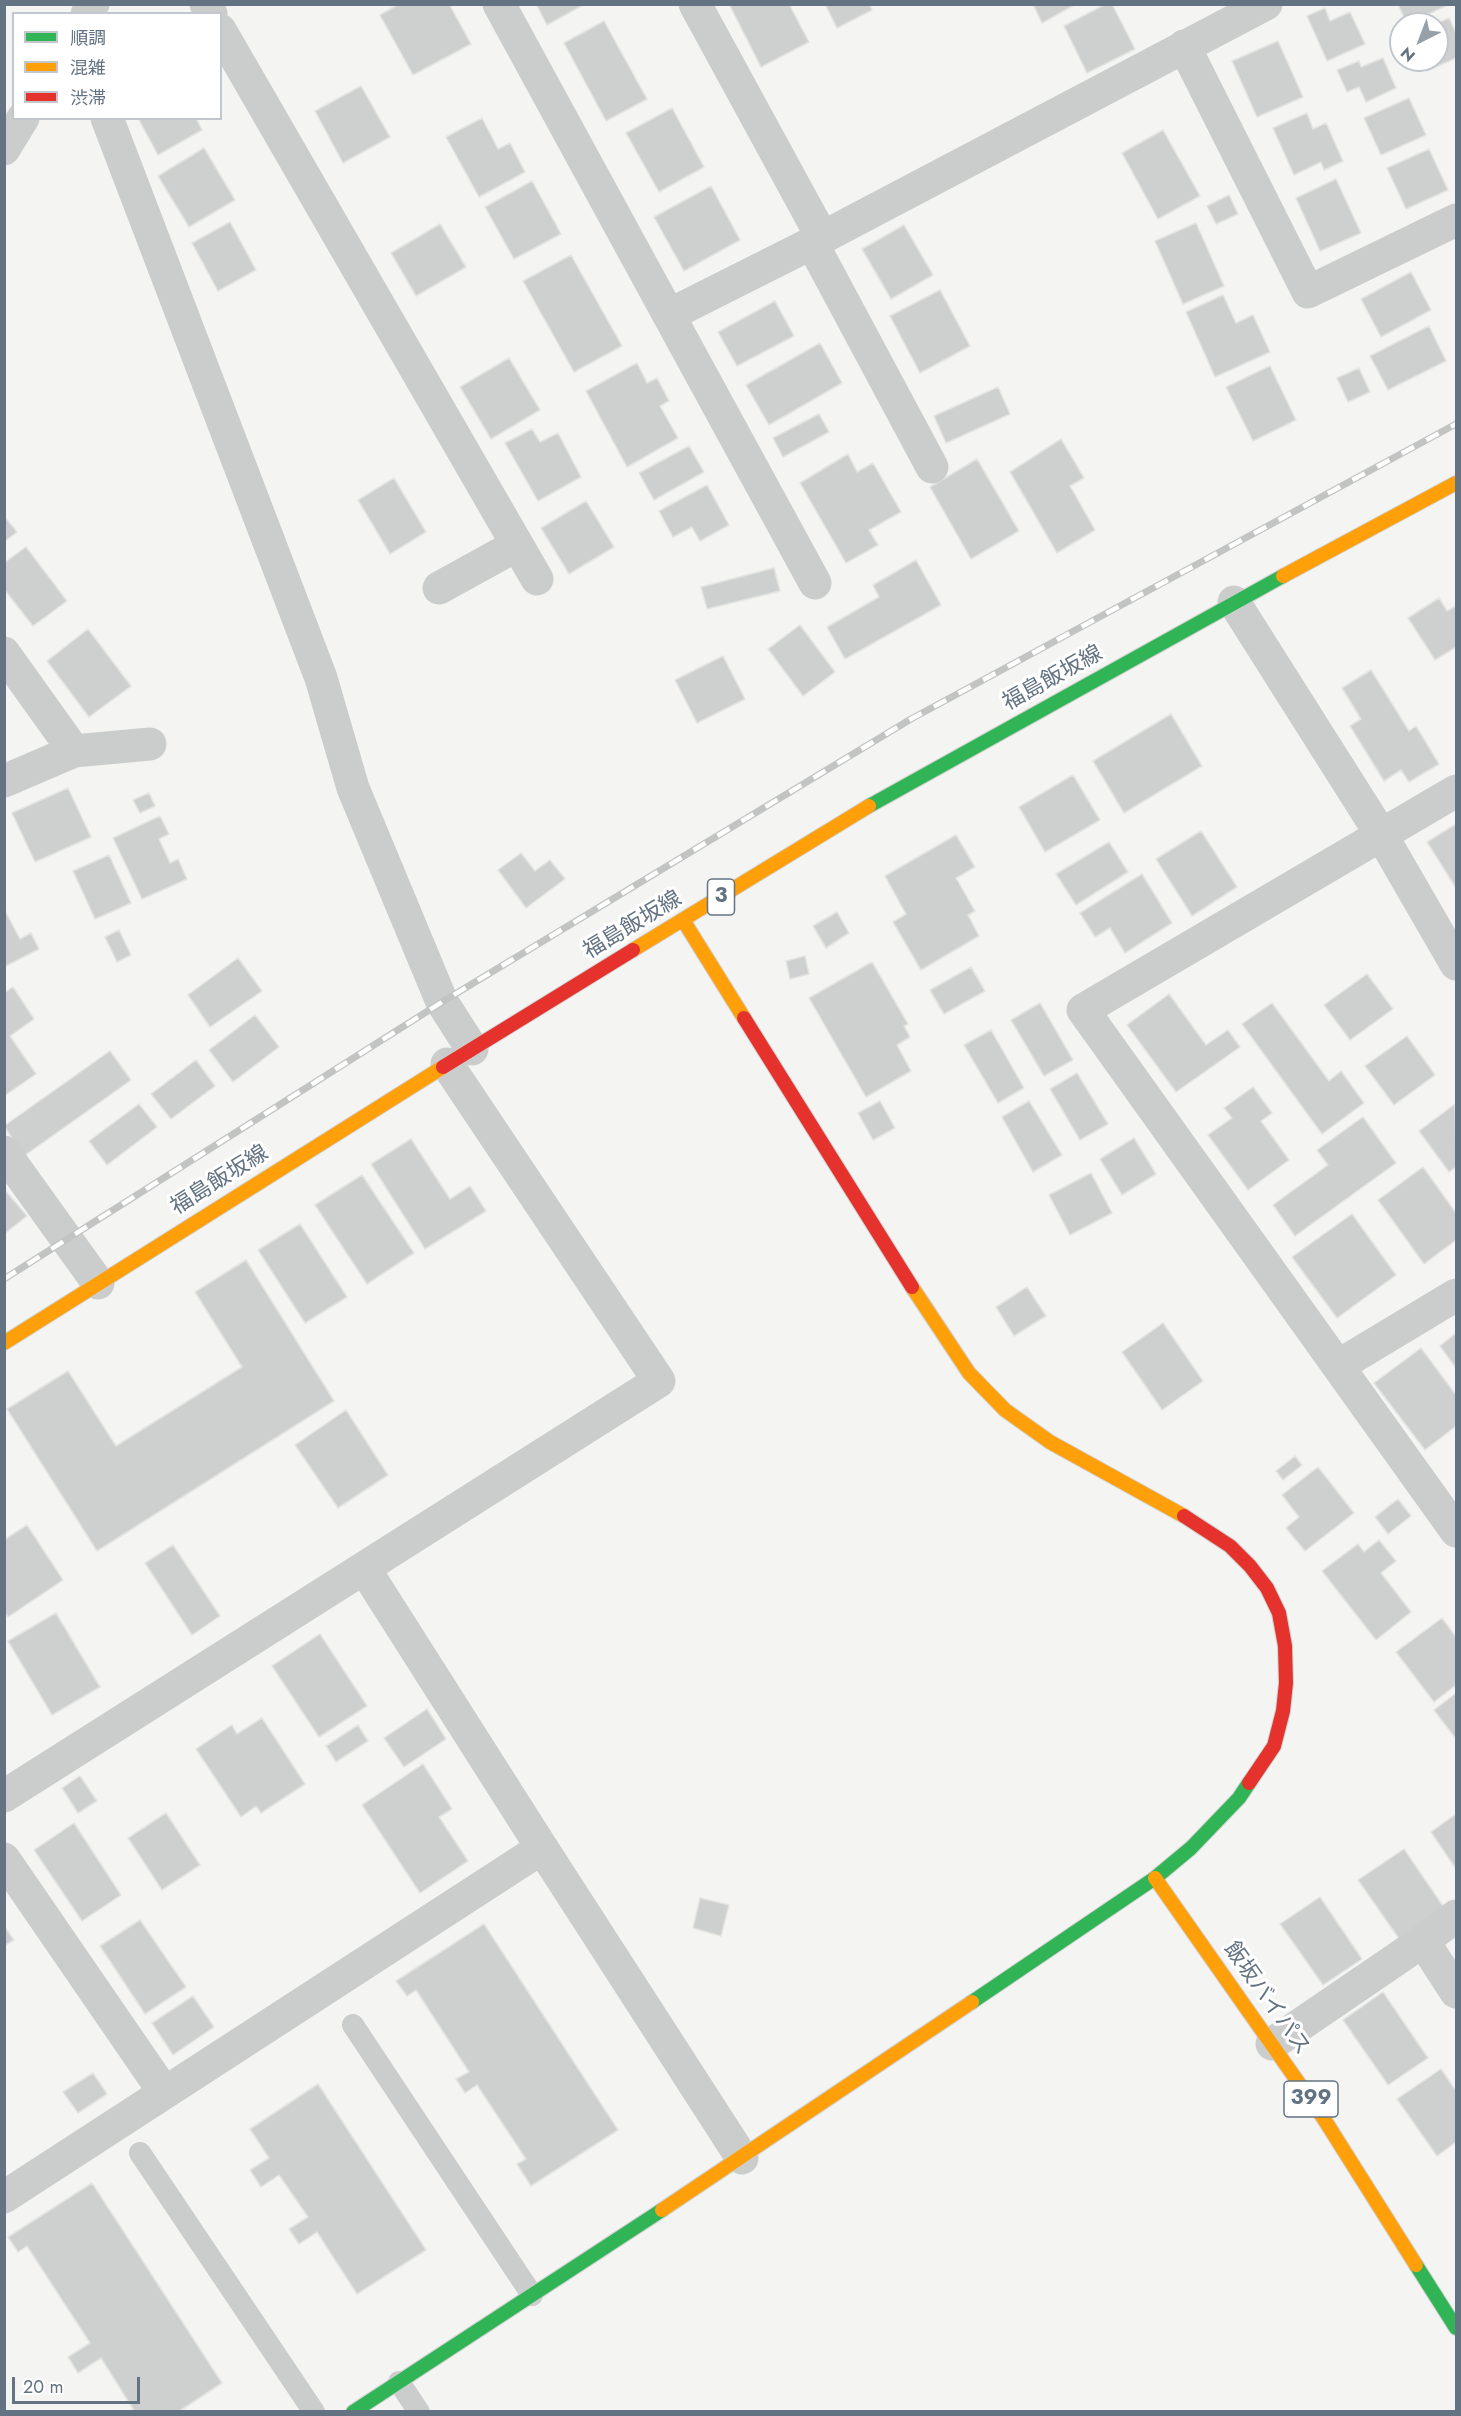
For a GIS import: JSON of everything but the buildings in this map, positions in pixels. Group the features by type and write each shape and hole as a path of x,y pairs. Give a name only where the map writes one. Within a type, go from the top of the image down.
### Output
{"main road":[{"name":"福島飯坂線","path":"4,1343 460,1056 861,810 1234,602 1456,483"},
{"path":"353,2412 742,2158 1155,1878 1191,1848 1239,1798 1274,1746 1283,1711 1287,1683 1285,1646 1279,1613 1267,1588 1250,1566 1222,1540 1121,1480 1050,1442 1005,1410 969,1373 940,1332 683,920"},
{"name":"飯坂バイパス","path":"1155,1878 1324,2119 1456,2328"}],"street":[{"path":"500,4 815,583"},
{"path":"695,4 932,467"},
{"path":"669,315 817,240 1266,4"},
{"path":"222,33 537,579"},
{"path":"1184,46 1308,292 1456,220"},
{"path":"4,149 22,120"},
{"path":"4,1796 658,1381 460,1056 442,1002 353,788 321,678 108,120"},
{"path":"440,588 517,546"},
{"path":"1234,602 1382,836 1456,964"},
{"path":"4,653 74,751"},
{"path":"4,781 74,751 150,744"},
{"path":"1456,791 1083,1010 1456,1531"},
{"path":"4,1152 98,1282"},
{"path":"1338,1366 1456,1295"},
{"path":"364,1568 742,2158"},
{"path":"4,2197 542,1848"},
{"path":"4,1859 164,2092"},
{"path":"1272,2044 1456,1916"},
{"path":"1422,1941 1456,1992"}],"lane":[{"path":"353,2025 532,2295"},
{"path":"140,2153 314,2412"},
{"path":"399,2382 420,2412"}],"railway":[{"path":"4,1279 442,1002 911,719 1456,424"}],"traffic: fast":[{"path":"869,806 1283,576"},
{"path":"972,2002 1155,1878 1191,1848 1239,1798 1249,1783"},
{"path":"353,2412 662,2210"},
{"path":"1416,2265 1456,2328"}],"traffic: slow":[{"path":"1283,576 1456,483"},
{"path":"633,950 869,806"},
{"path":"683,920 744,1018"},
{"path":"4,1343 443,1067"},
{"path":"912,1287 969,1373 1005,1410 1050,1442 1184,1516"},
{"path":"1155,1878 1324,2119 1416,2265"},
{"path":"662,2210 972,2002"}],"traffic: jam":[{"path":"443,1067 633,950"},
{"path":"744,1018 912,1287"},
{"path":"1184,1516 1230,1546 1250,1566 1267,1588 1279,1613 1285,1646 1286,1683 1283,1711 1274,1746 1249,1783"}]}
